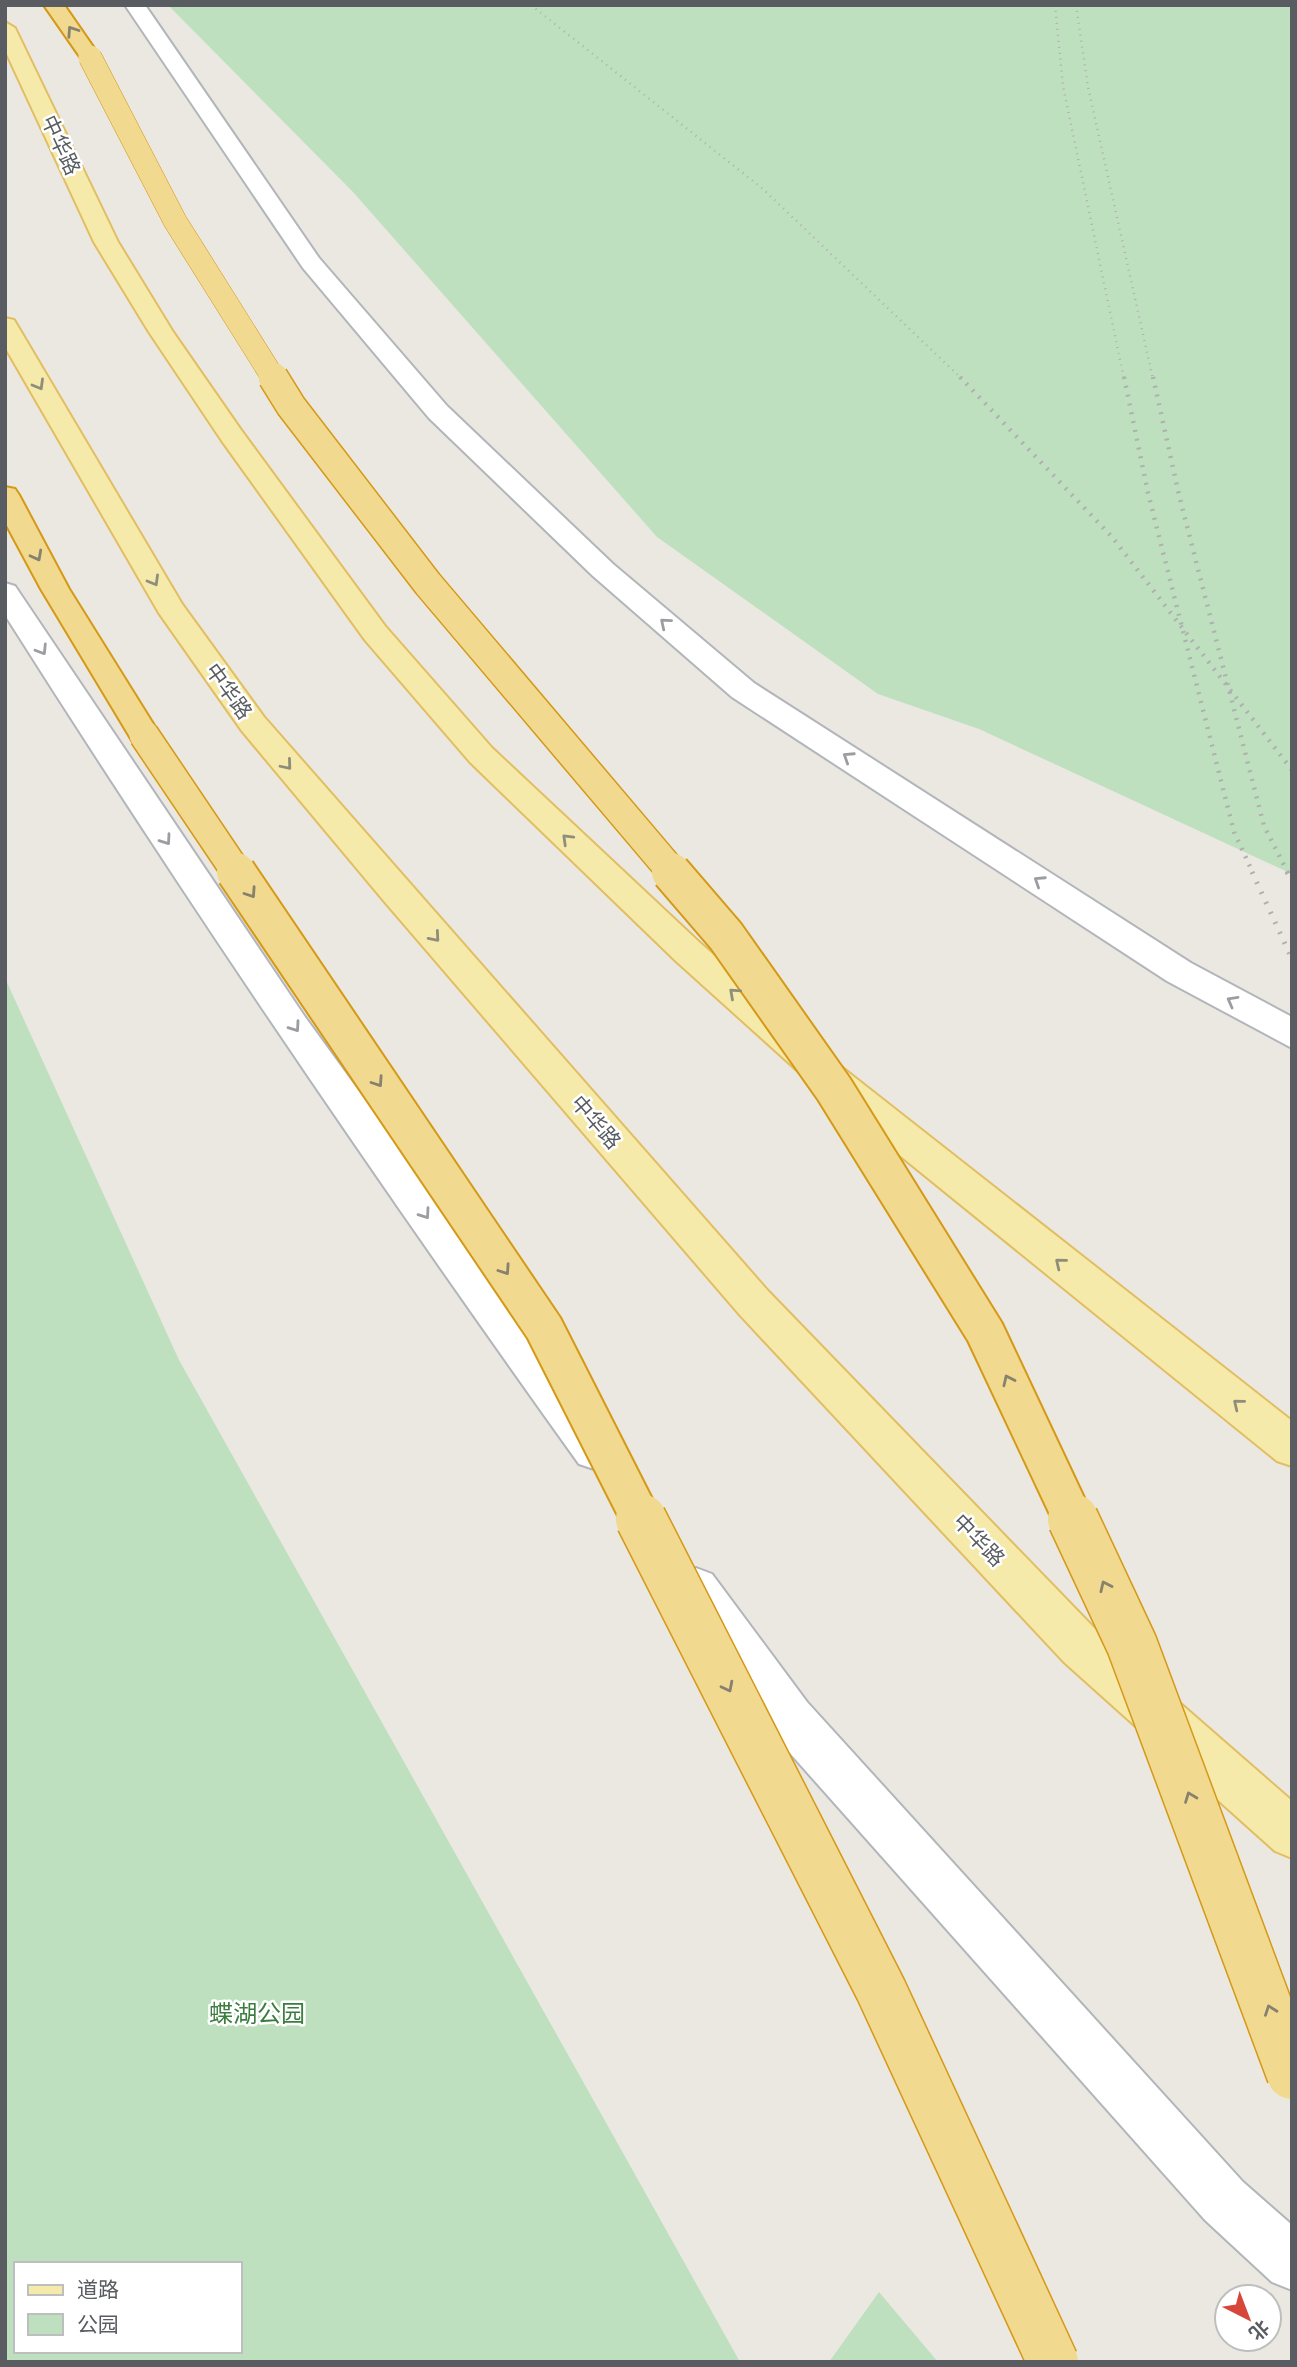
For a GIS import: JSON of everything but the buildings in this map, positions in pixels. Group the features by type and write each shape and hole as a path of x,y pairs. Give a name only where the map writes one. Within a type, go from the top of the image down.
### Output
{"highway":[{"path":"54,5 90,57 175,220 291,406 428,584 726,936 834,1089 985,1332 1132,1645 1292,2074"},
{"path":"5,495 55,589 144,735 544,1328 881,1990 1053,2362"}],"main road":[{"name":"中华路","path":"5,28 106,242 161,332 231,435 376,633 481,755 688,952 831,1079 1292,1447"},
{"name":"中华路","path":"5,325 169,607 253,724 396,892 754,1303 1070,1636 1292,1834"}],"street":[{"path":"135,5 312,263 438,412 603,570 743,690 1179,972 1292,1034"},
{"path":"5,592 128,786 495,1316 790,1718 1224,2201 1292,2262"}],"green space":[{"path":"168,5 1292,5 1292,874 979,729 878,694 657,537 353,192"},
{"name":"蝶湖公园","path":"5,978 179,1360 740,2362 5,2362"},
{"path":"879,2292 938,2362 829,2362"}],"railway":[{"path":"531,5 763,189 961,378"},
{"path":"1055,5 1063,86 1124,379"},
{"path":"1076,5 1088,87 1153,379"},
{"path":"1124,377 1148,493 1182,628"},
{"path":"1153,377 1179,495 1229,688"},
{"path":"961,378 1112,537 1182,628"},
{"path":"1182,628 1229,688"},
{"path":"1182,628 1234,832 1253,873"},
{"path":"1229,688 1292,770"},
{"path":"1229,688 1264,826 1288,873"},
{"path":"1252,872 1292,959"},
{"path":"1287,872 1292,882"}]}
